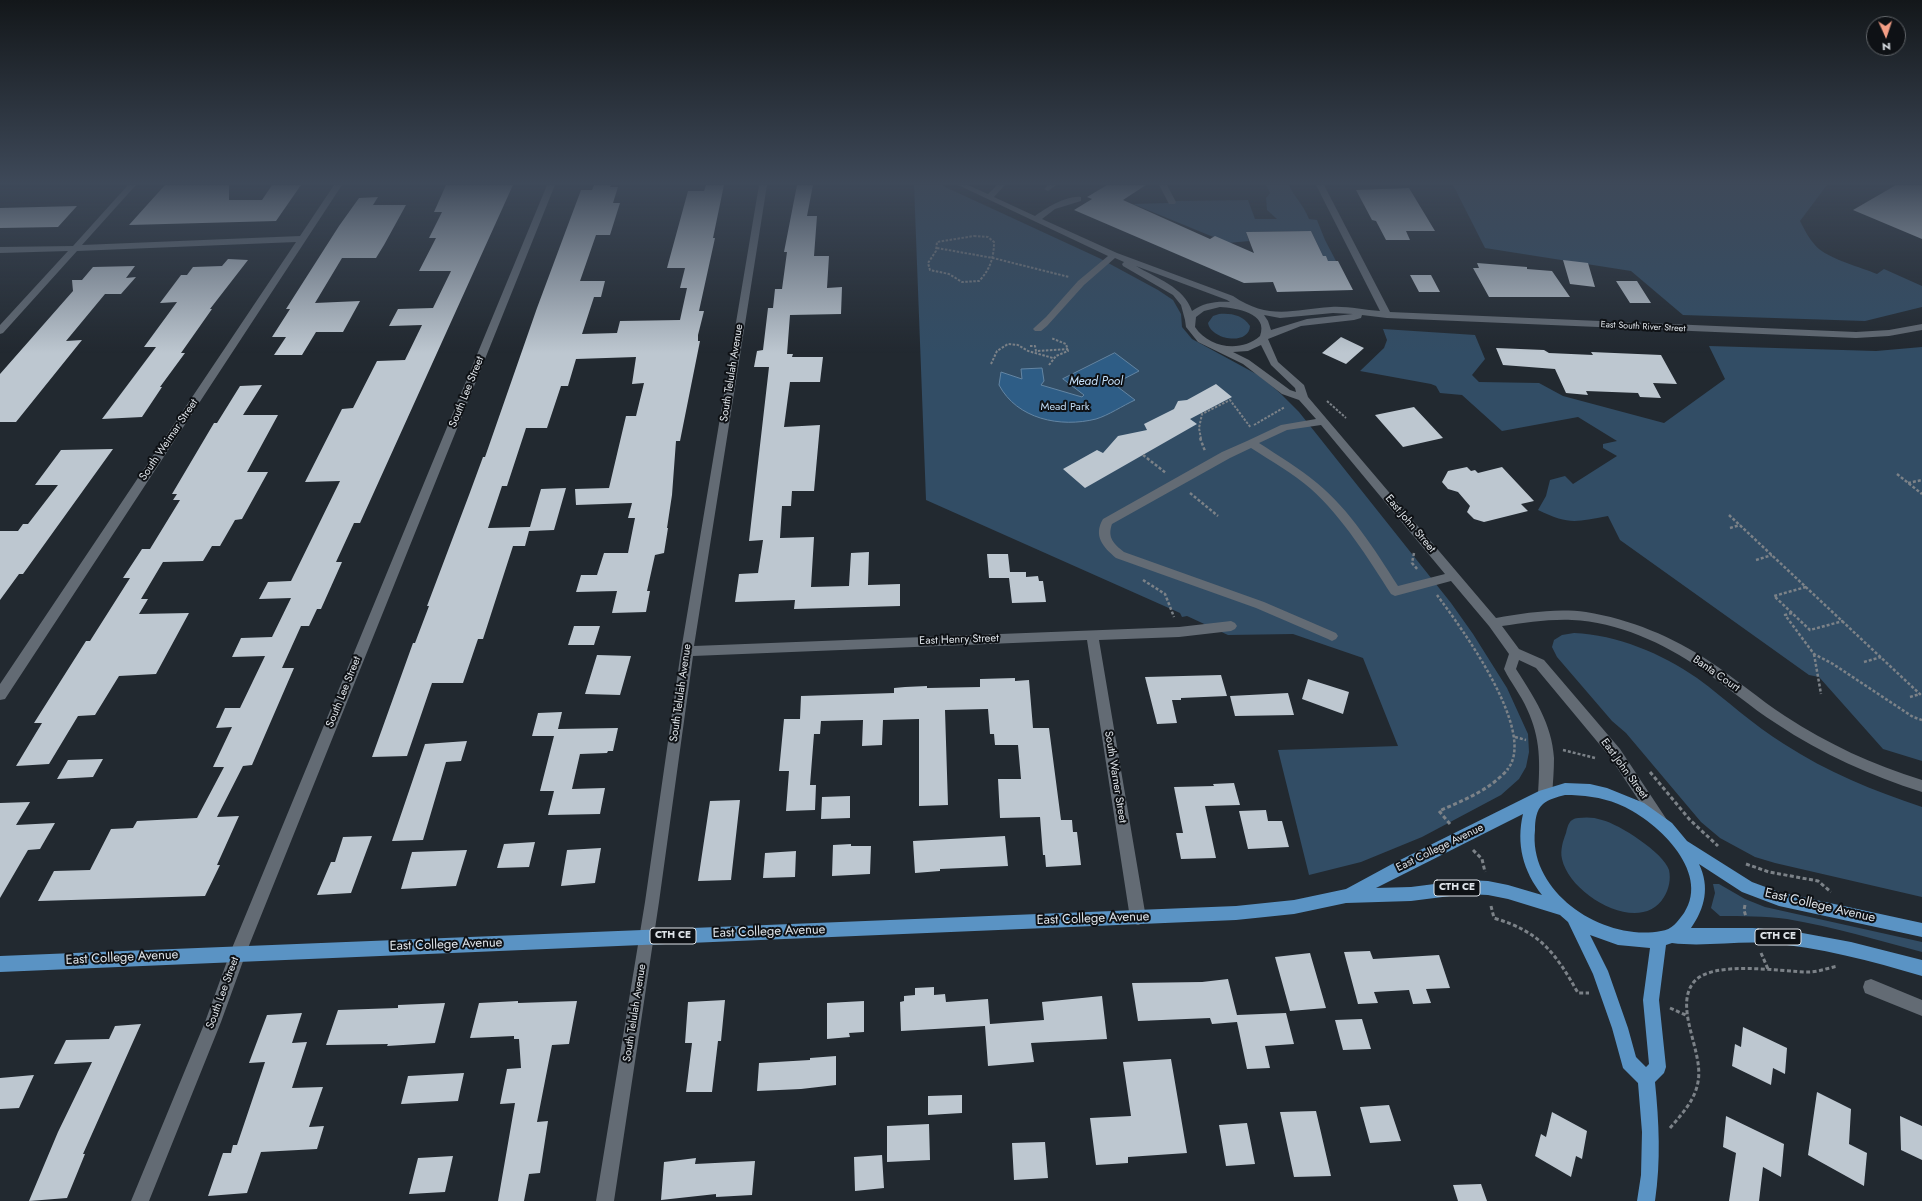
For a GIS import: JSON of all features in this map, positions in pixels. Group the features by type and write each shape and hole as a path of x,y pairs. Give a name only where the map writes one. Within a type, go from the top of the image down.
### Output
{"main road":[{"name":"East College Avenue","path":"1346,896 1540,798 1566,789 1589,790 1606,794 1641,808 1662,824 1682,845 1746,887 1779,899 1922,930"},
{"path":"1540,798 1531,810 1526,834 1527,848 1532,863 1540,879 1551,895 1570,913 1601,932 1622,938 1644,941 1666,938 1681,929 1696,907 1698,892 1695,872 1682,845"},
{"name":"East College Avenue","path":"0,964 1236,913 1280,908 1346,896 1411,894 1466,887 1488,888 1508,892 1570,913"},
{"path":"1570,913 1605,984 1620,1028 1629,1062 1646,1079 1651,1132 1646,1201"},
{"name":"CTH CE","path":"1666,938 1780,937 1874,955 1922,968"},
{"path":"1646,1079 1658,1067 1651,1000 1666,938"}],"street":[{"path":"0,331 81,241"},
{"path":"0,250 272,241"},
{"name":"South Weimar Street","path":"0,695 301,241"},
{"name":"South Lee Street","path":"140,1201 214,1022 238,953 529,241"},
{"name":"South Telulah Avenue","path":"605,1201 647,937 686,651 754,241"},
{"path":"1084,241 1114,255 1230,298 1253,312 1265,324 1267,330 1264,338 1247,347 1224,348 1212,345 1194,333 1185,305 1176,294 1134,270 1114,255"},
{"path":"1349,241 1388,315"},
{"path":"1038,329 1046,324 1082,282 1114,255"},
{"path":"1190,320 1194,313 1200,308 1209,305 1220,304 1243,307"},
{"name":"East South River Street","path":"1253,312 1280,315 1333,310 1364,314 1734,332 1856,335 1889,333 1922,327"},
{"name":"East South River Street","path":"1264,338 1299,323 1321,320 1348,319 1364,314"},
{"name":"East John Street","path":"1264,338 1274,363 1300,387 1303,398 1324,421 1493,623 1515,652 1540,664 1615,753 1662,824"},
{"name":"East John Street","path":"1212,345 1246,362 1286,392 1303,398"},
{"path":"1324,421 1285,427 1226,455 1107,522 1103,532 1108,545 1120,555 1260,605 1332,636"},
{"path":"1251,443 1302,477 1332,503 1395,591 1453,576"},
{"name":"Banta Court","path":"1493,623 1534,616 1576,616 1613,622 1644,632 1678,648 1704,664 1781,720 1810,739 1865,767 1922,786"},
{"name":"East Henry Street","path":"686,651 1179,632 1230,626"},
{"name":"South Warner Street","path":"1092,635 1138,918"},
{"path":"1515,652 1510,669 1533,707 1546,745 1540,798"},
{"path":"1871,987 1917,1006"}],"path":[{"path":"940,241 937,242 937,248 928,264 930,270 949,274 962,282 975,282 983,278 990,268 993,258 993,241"},
{"path":"937,248 993,258 1063,274 1082,282"},
{"path":"1051,338 1066,344 1068,349"},
{"path":"991,364 998,349 1010,344 1016,345 1027,351 1053,358 1066,353 1068,349"},
{"path":"1030,346 1035,346 1036,351 1068,349"},
{"path":"1049,365 1053,358"},
{"path":"1206,453 1199,435 1199,421 1202,414 1230,400 1251,428"},
{"path":"1143,455 1168,474 1161,478"},
{"path":"1897,474 1922,494"},
{"path":"1908,483 1922,480"},
{"path":"1186,490 1218,516"},
{"path":"1729,515 1921,695"},
{"path":"1730,528 1740,525"},
{"path":"1756,560 1773,555"},
{"path":"1412,563 1451,614 1485,665 1509,719 1514,737 1516,757 1501,778 1478,792 1439,811"},
{"path":"1141,579 1165,594 1179,632"},
{"path":"1806,587 1774,596 1810,630 1843,621"},
{"path":"1792,613 1785,615 1814,654 1833,664 1913,717 1922,720"},
{"path":"1814,654 1821,694"},
{"path":"1864,662 1881,657"},
{"path":"1910,697 1921,695"},
{"path":"1514,737 1529,741"},
{"path":"1562,750 1596,758 1601,757"},
{"path":"1646,767 1679,809 1705,836 1721,848"},
{"path":"1473,850 1482,859 1485,872"},
{"path":"1742,862 1769,872 1818,881"},
{"path":"1745,901 1744,910 1747,921"},
{"path":"1491,906 1494,918 1524,928 1550,950 1563,966 1578,994 1593,992"},
{"path":"1650,1149 1687,1109 1696,1090 1699,1073 1688,1016 1687,996 1693,983 1706,974 1717,971 1768,969 1809,972"},
{"path":"1668,1008 1688,1016"}],"green space":[{"name":"Mead Park","path":"916,241 1062,241 1099,258 1158,290 1173,300 1181,314 1182,327 1192,339 1260,376 1299,412 1451,603 1473,634 1507,688 1528,734 1529,752 1526,767 1519,779 1501,795 1422,837 1361,862 1309,875 1278,750 1398,746 1363,658 1293,634 1228,635 1187,616 1182,617 1180,613 926,500"},
{"path":"1223,241 1249,241 1228,243"},
{"path":"1316,241 1326,241 1336,261 1328,261 1326,256 1323,256"},
{"path":"1481,241 1812,241 1819,249 1839,260 1877,274 1884,269 1922,286 1922,307 1865,321 1683,315 1631,271 1485,248"},
{"path":"1219,314 1232,314 1244,319 1250,326 1248,332 1237,338 1222,337 1211,329 1208,323 1213,316"},
{"path":"1383,329 1475,335 1485,359 1472,375 1479,382 1539,383 1563,396 1664,423 1725,379 1709,346 1876,351 1922,347 1922,761 1883,749 1819,677 1809,675 1620,540 1608,516 1588,520 1572,521 1557,518 1538,510 1546,496 1550,480 1565,476 1573,484 1617,456 1603,448 1603,444 1617,441 1578,417 1502,431 1462,395 1440,393 1436,386 1431,384 1360,371 1384,348 1387,340"},
{"path":"1574,633 1606,637 1654,653 1697,678 1762,729 1800,754 1851,780 1922,807 1922,897 1775,863 1755,857 1720,838 1701,822 1626,733 1612,721 1557,657 1552,647 1554,640 1562,635"},
{"path":"1578,818 1596,818 1619,827 1640,840 1665,863 1670,873 1670,880 1666,894 1653,908 1639,913 1624,912 1607,906 1592,898 1578,886 1568,873 1562,859 1561,852 1568,825 1571,821"},
{"path":"1713,884 1719,884 1745,899 1765,907 1922,942 1922,952 1872,938 1804,922 1762,917 1720,916 1711,908 1715,893"}],"water":[{"name":"Mead Pool","path":"1115,353 1139,371 1114,384 1135,400 1096,419 1082,422 1068,422 1041,418 1028,413 1017,406 1007,397 999,385 1001,372 1022,379 1021,369 1042,368 1044,381 1041,385 1082,397 1084,395 1063,379"}],"building":[{"path":"329,241 386,241 376,258 342,258 315,303 360,301 343,332 316,332 302,355 274,355 286,337 272,337 290,309 286,309"},
{"path":"434,241 488,241 360,523 354,523 336,562 342,562 321,609 317,609 309,626 301,626 282,668 294,668 252,765 243,766 217,817 239,816 217,865 220,865 205,896 38,901 54,871 90,870 111,829 133,828 137,821 197,818 224,767 213,767 232,727 216,728 225,708 240,708 265,656 232,657 241,638 272,637 291,598 259,599 268,582 291,581 340,481 305,482 342,409 353,408 377,361 405,360 422,325 389,326 398,309 433,308 451,271 419,271"},
{"path":"562,241 594,241 580,281 605,281 601,297 594,297 582,334 617,333 620,321 680,320 687,288 680,288 685,268 667,268 674,241 714,241 699,311 704,311 698,335 698,341 700,341 680,441 676,441 672,495 664,553 655,555 647,591 650,591 646,612 612,613 617,591 576,592 581,575 597,575 604,553 628,553 635,518 628,518 632,503 576,505 575,489 609,488 626,416 636,416 644,383 632,384 636,357 576,359 568,386 561,386 547,428 526,428 507,486 502,486 488,528 530,527 541,489 566,488 554,530 529,531 525,546 513,546 483,639 478,639 463,683 432,683 407,756 372,757 483,457 485,457"},
{"path":"786,241 815,241 814,256 829,256 827,288 842,287 841,314 790,315 787,354 793,354 792,357 823,357 820,382 790,382 784,427 820,425 814,491 792,491 791,506 782,506 780,538 814,537 811,587 849,586 851,553 869,552 868,585 900,584 900,606 794,609 795,600 735,602 739,574 758,573 763,540 749,541 769,367 754,367 757,351 763,350 768,308 773,308 775,289 782,289 787,252 784,252"},
{"path":"1146,241 1227,241 1254,253 1249,241 1316,241 1323,256 1326,256 1328,261 1338,261 1353,290 1277,292 1273,282 1244,283"},
{"path":"228,259 248,260 210,309 212,309 181,353 185,353 160,387 162,387 142,417 102,419 156,347 144,347 177,302 160,303 181,275 187,275 193,267 222,266"},
{"path":"1563,260 1588,263 1595,287 1570,284"},
{"path":"1477,263 1527,267 1527,269 1552,271 1570,297 1489,297 1473,268 1479,268"},
{"path":"135,266 126,278 136,277 121,294 105,294 66,341 82,340 16,422 0,422 0,374 73,291 72,280 82,280 93,267"},
{"path":"1410,275 1431,275 1440,292 1419,292"},
{"path":"1616,281 1637,281 1651,303 1630,303"},
{"path":"1341,337 1364,348 1346,364 1322,353"},
{"path":"1496,348 1544,350 1549,353 1593,355 1591,352 1661,355 1677,384 1653,383 1661,398 1640,397 1638,393 1586,391 1588,395 1566,393 1555,369 1503,365"},
{"path":"1216,384 1232,397 1190,419 1197,424 1085,488 1063,469 1097,450 1103,453 1118,436 1147,430 1144,424 1174,409 1178,401 1187,400"},
{"path":"262,385 243,415 278,415 247,472 268,472 242,519 235,520 220,546 212,546 203,561 163,562 141,599 148,599 139,614 189,613 156,674 119,676 95,715 78,716 49,764 16,766 42,723 34,723 86,641 90,641 130,578 123,578 142,549 150,549 180,500 173,500 177,494 172,494 214,423 217,423 240,386"},
{"path":"1414,407 1443,438 1403,447 1375,415"},
{"path":"113,449 23,574 19,574 0,600 0,531 18,531 23,524 28,524 58,485 35,485 61,450"},
{"path":"1467,467 1471,471 1475,470 1478,473 1502,467 1534,501 1521,504 1528,511 1484,522 1474,519 1467,512 1470,506 1458,492 1448,489 1442,482 1448,471"},
{"path":"987,554 1008,554 1010,572 1026,572 1026,577 1038,576 1039,581 1043,581 1046,602 1012,603 1009,578 989,578"},
{"path":"574,626 600,626 594,645 568,645"},
{"path":"597,655 631,656 620,695 585,694"},
{"path":"1221,675 1227,696 1181,698 1181,700 1172,700 1177,723 1157,724 1145,677"},
{"path":"1015,678 1015,681 1029,680 1033,728 1049,728 1061,820 1072,820 1073,832 1077,832 1081,865 1046,867 1045,855 1043,855 1040,817 1000,818 998,779 1021,779 1018,745 995,745 994,734 990,734 988,709 945,710 948,805 919,806 919,719 883,720 882,745 862,746 863,720 821,721 820,734 814,734 810,785 816,785 815,810 786,811 789,771 779,771 784,719 800,719 801,696 894,693 894,688 905,687 980,687 980,679"},
{"path":"1308,679 1349,692 1343,714 1302,699"},
{"path":"1288,693 1294,715 1235,716 1230,696"},
{"path":"562,712 558,729 618,728 613,751 608,751 607,753 580,754 572,789 605,788 600,814 548,815 554,791 540,791 554,736 532,736 538,713"},
{"path":"467,741 461,761 446,762 423,840 392,841 425,744"},
{"path":"103,759 93,777 57,779 68,760"},
{"path":"1234,783 1240,805 1205,806 1216,858 1181,859 1176,833 1183,833 1174,787 1214,786 1213,784"},
{"path":"850,796 850,818 821,819 822,797"},
{"path":"740,800 731,880 698,881 710,801"},
{"path":"30,802 16,825 55,823 40,849 28,850 0,898 0,803"},
{"path":"1266,810 1268,821 1282,821 1289,847 1248,849 1239,811"},
{"path":"372,836 351,893 317,895 331,862 335,862 343,837"},
{"path":"1005,836 1008,866 940,869 940,871 915,873 913,841"},
{"path":"535,842 529,867 497,868 504,844"},
{"path":"851,844 851,846 871,846 870,874 832,876 833,845"},
{"path":"601,848 595,883 561,886 567,850"},
{"path":"467,850 456,886 401,889 412,852"},
{"path":"796,851 795,877 763,878 765,853"},
{"path":"1370,951 1373,959 1439,955 1450,988 1426,989 1431,1003 1413,1004 1409,990 1374,992 1378,1003 1358,1004 1344,952"},
{"path":"1310,953 1326,1008 1290,1011 1275,957"},
{"path":"1228,979 1237,1015 1286,1013 1294,1044 1265,1046 1270,1068 1247,1069 1237,1022 1212,1024 1210,1018 1138,1021 1132,983 1202,982"},
{"path":"934,987 934,995 945,994 946,1002 988,999 990,1024 1044,1020 1042,1002 1102,996 1107,1039 1031,1043 1034,1062 988,1066 985,1026 901,1031 900,1002 904,1001 904,996 915,995 915,988"},
{"path":"725,1000 721,1041 718,1041 712,1092 686,1092 692,1043 685,1043 688,1002"},
{"path":"518,1001 518,1003 577,1001 569,1044 552,1045 537,1122 548,1121 540,1173 529,1174 524,1201 498,1201 515,1103 500,1104 507,1069 521,1068 519,1039 514,1039 514,1036 470,1038 479,1003"},
{"path":"864,1001 864,1032 849,1033 850,1037 827,1039 827,1003"},
{"path":"445,1003 435,1043 387,1046 388,1044 326,1045 338,1010 398,1008 398,1005"},
{"path":"302,1013 292,1043 307,1042 292,1088 323,1087 309,1127 324,1126 317,1149 261,1152 247,1193 208,1196 223,1153 231,1153 233,1145 237,1145 265,1062 249,1063 267,1015"},
{"path":"1362,1019 1371,1049 1343,1050 1335,1020"},
{"path":"141,1024 83,1154 85,1154 67,1198 29,1201 58,1132 92,1062 54,1064 66,1040 109,1039 115,1026"},
{"path":"1743,1027 1787,1048 1785,1074 1773,1068 1771,1085 1732,1066 1735,1044 1741,1047"},
{"path":"836,1056 836,1085 801,1089 757,1091 759,1063 810,1060 810,1058"},
{"path":"1171,1059 1187,1153 1128,1157 1128,1163 1096,1165 1090,1118 1131,1116 1123,1062"},
{"path":"464,1073 458,1101 401,1104 408,1076"},
{"path":"34,1075 19,1108 0,1109 0,1078"},
{"path":"1817,1092 1851,1109 1849,1144 1867,1153 1864,1186 1808,1155"},
{"path":"962,1095 962,1113 928,1115 928,1096"},
{"path":"1389,1105 1401,1141 1370,1143 1360,1107"},
{"path":"1316,1111 1331,1176 1294,1177 1280,1112"},
{"path":"1552,1112 1587,1131 1582,1159 1576,1156 1571,1177 1535,1156 1541,1134 1546,1137"},
{"path":"1726,1116 1784,1144 1781,1177 1763,1167 1759,1201 1729,1201 1736,1153 1723,1147"},
{"path":"1900,1116 1922,1126 1922,1160 1901,1150"},
{"path":"1247,1123 1255,1164 1226,1166 1219,1125"},
{"path":"929,1124 930,1160 887,1162 887,1126"},
{"path":"1045,1142 1048,1178 1014,1180 1012,1143"},
{"path":"882,1155 884,1188 855,1191 854,1157"},
{"path":"453,1156 445,1192 409,1194 418,1158"},
{"path":"696,1158 695,1164 755,1161 752,1195 716,1197 716,1194 661,1200 664,1162"},
{"path":"1481,1184 1487,1201 1458,1201 1453,1185"}]}
